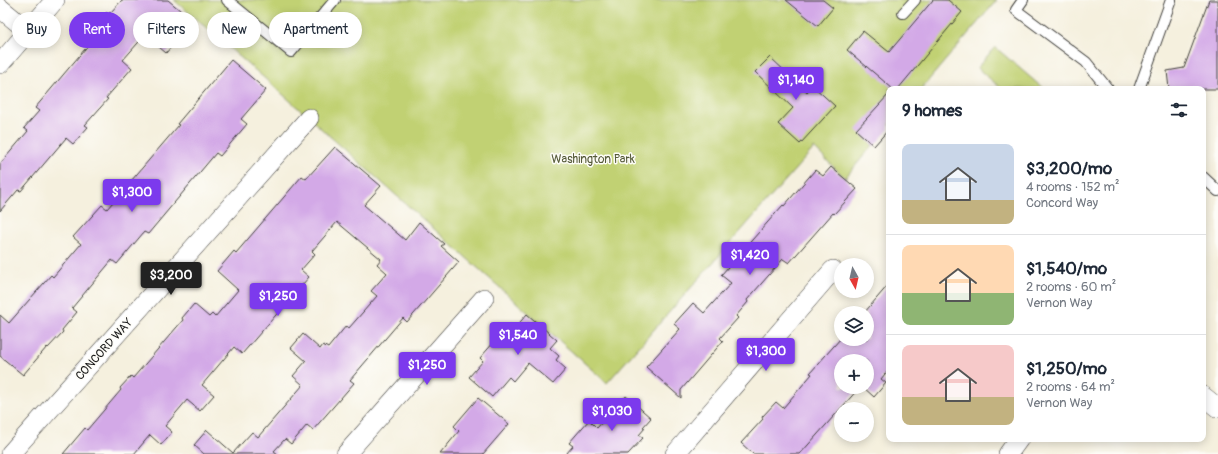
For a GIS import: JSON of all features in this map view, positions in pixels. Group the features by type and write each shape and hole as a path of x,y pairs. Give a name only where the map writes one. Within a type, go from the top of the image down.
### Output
{"street":[{"path":"46,12 56,0"},
{"path":"0,8 12,18"},
{"path":"0,64 14,48"},
{"name":"CONCORD WAY","path":"10,454 309,118"},
{"path":"675,454 833,270"},
{"path":"346,454 484,298"},
{"path":"1206,398 1218,408"},
{"path":"1008,454 1017,442"}],"lane":[{"path":"227,0 291,52 335,0"},
{"path":"903,13 915,0"},
{"path":"1024,0 1016,10 1086,62 1106,86"},
{"path":"1140,86 1171,0"},
{"path":"1206,180 1218,191"}],"green space":[{"name":"Washington Park","path":"174,0 997,0 924,86 886,86 886,130 845,178 814,148 607,383 230,48 261,48 261,12 207,12 207,29 199,22 199,12 188,12"},
{"path":"995,47 1040,86 998,86 977,68"}],"building":[{"path":"122,0 168,0 182,12 133,12 134,48 123,60 132,68 106,98 108,99 85,125 88,127 73,144 66,138 21,191 18,190 0,211 0,164 28,131 24,128 39,111 35,108 86,48 125,48 125,12 111,12"},
{"path":"786,0 823,0 833,8 818,26"},
{"path":"933,0 948,0 962,12 900,86 889,86 847,50 863,31 889,52"},
{"path":"1209,0 1218,0 1218,89 1206,89 1206,86 1169,86 1167,71 1184,68"},
{"path":"160,48 170,48 166,53"},
{"path":"770,57 807,92 813,86 835,106 800,144 778,124 793,108 755,72"},
{"path":"231,60 266,90 241,119 247,124 220,156 216,153 148,234 144,232 117,264 112,260 72,308 77,312 62,330 63,332 48,348 47,347 23,375 0,356 0,315 9,323 51,275 53,277 81,244 73,237 102,205 107,209 179,125 177,124"},
{"path":"886,97 886,132 874,146 856,130"},
{"path":"335,147 381,186 364,205 405,240 419,222 444,244 441,246 459,262 407,322 403,318 350,380 354,383 313,430 307,425 291,444 285,439 274,451 278,454 204,454 194,445 207,430 233,453 252,432 258,437 303,385 293,376 306,361 291,348 303,334 320,349 323,345 328,348 346,326 349,328 377,296 371,291 387,273 377,264 381,259 337,222 312,251 315,254 301,270 309,277 242,354 234,347 202,385 214,395 200,411 187,400 165,426 172,432 161,445 150,435 134,454 63,454 85,428 87,430 131,376 133,378 183,320 182,318 194,304 209,317 212,314 215,317 238,290 217,271 234,251 236,253 302,176 306,179"},
{"path":"831,167 857,189 834,214 833,213 789,263 783,259 747,300 748,302 736,316 738,318 720,338 723,341 681,390 681,398 646,367 680,329 674,324 693,303 704,313 731,283 721,275 815,170 823,176"},
{"path":"886,287 886,373 881,379 886,383 874,397 871,394 874,394 874,354 834,354 834,394 854,394 847,402 834,402 834,416 800,454 753,454 741,443 776,402 783,408 812,374 810,373 834,346 874,346 874,306 870,306"},
{"path":"527,314 557,340 550,348 559,356 556,360 566,369 553,384 528,363 513,381 509,377 492,397 469,377 483,361 480,358 510,324 515,328"},
{"path":"626,396 651,418 643,427 645,428 639,435 643,438 628,454 566,454 573,446 569,443 589,420 597,428"},
{"path":"478,398 509,424 483,454 440,454 459,431 454,426"}]}
